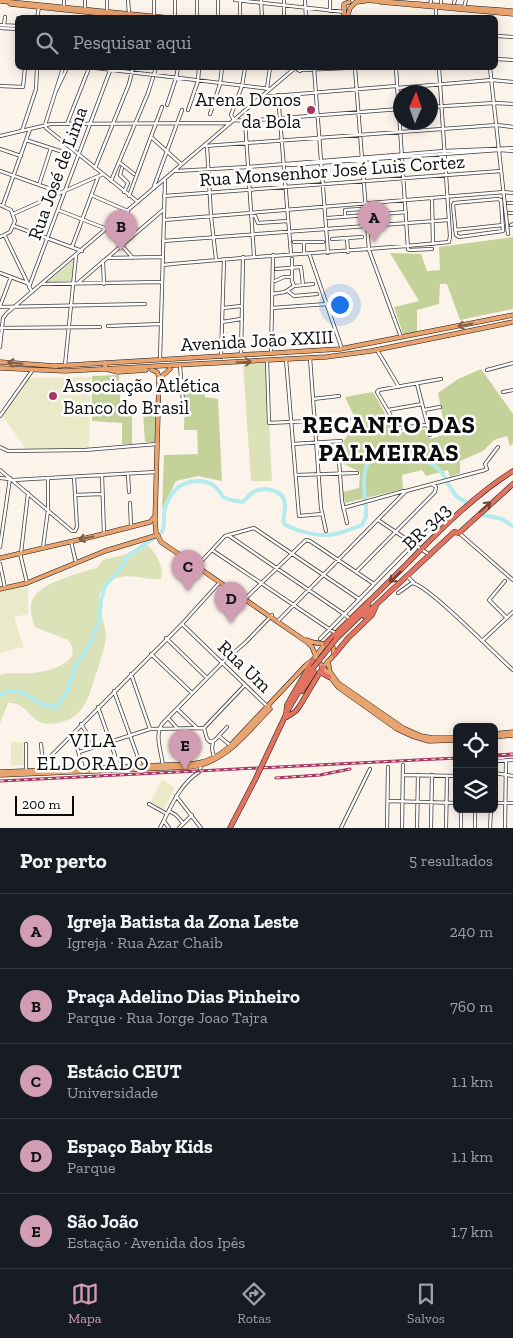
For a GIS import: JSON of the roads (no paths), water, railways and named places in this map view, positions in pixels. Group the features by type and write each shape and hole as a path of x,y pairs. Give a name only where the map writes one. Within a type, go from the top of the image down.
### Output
{"highway":[{"name":"BR-343","path":"230,828 286,718 336,637 369,601 424,552 469,504 513,470"},
{"name":"BR-343","path":"336,637 376,605 513,484"},
{"name":"BR-343","path":"359,619 367,609 369,601"},
{"path":"334,655 349,637 372,615 376,605"},
{"path":"319,641 336,637"},
{"path":"325,644 336,637"},
{"path":"286,718 287,705 313,660"},
{"path":"286,718 299,707 315,671 323,667"},
{"path":"315,671 329,677"}],"main road":[{"path":"347,9 356,0"},
{"path":"363,0 370,1"},
{"path":"347,9 356,2 379,1 464,6 485,10"},
{"path":"0,2 64,6 106,14"},
{"path":"0,2 85,10"},
{"path":"430,4 436,8 513,12"},
{"name":"Avenida João XXIII","path":"0,362 41,366 100,364 320,351 428,333 513,315"},
{"name":"Avenida João XXIII","path":"0,368 65,372 310,358 377,350 513,322"},
{"path":"422,340 429,336 428,333"},
{"path":"332,356 330,352 341,349"},
{"path":"310,358 321,356 322,353 320,351"},
{"path":"211,357 213,359 212,363"},
{"path":"218,363 220,357"},
{"path":"156,524 160,360"},
{"path":"107,363 106,369 118,372 160,368 170,369"},
{"path":"99,370 100,364"},
{"path":"160,377 170,369 179,366"},
{"path":"152,370 160,377 155,516 158,535 168,546 271,616"},
{"path":"150,522 155,516"},
{"path":"0,558 131,526 150,522 156,524"},
{"path":"2,589 27,583 114,548 158,535"},
{"path":"221,582 307,641 329,677 340,690 405,733 429,741 453,739"},
{"path":"307,641 319,641 334,647 334,655 323,667"},
{"path":"163,767 195,764 214,758 230,746 313,660 325,644"},
{"path":"320,662 328,661"},
{"path":"328,661 330,672 338,683 394,723 413,733 427,737 453,739"},
{"path":"43,772 83,768 201,766 215,761 230,750 270,709 268,706"},
{"path":"498,735 513,733"},
{"path":"0,774 138,767"},
{"path":"0,774 26,771 36,772"}],"street":[{"path":"64,0 64,6"},
{"path":"84,15 85,0"},
{"path":"106,14 107,0"},
{"path":"127,15 128,0"},
{"path":"154,0 154,15"},
{"path":"175,0 176,15"},
{"path":"197,0 197,15"},
{"path":"218,0 218,15"},
{"path":"235,0 330,11 347,9"},
{"path":"240,0 240,15"},
{"path":"284,0 284,15"},
{"path":"305,0 306,15"},
{"path":"330,0 330,11"},
{"path":"464,6 466,0"},
{"path":"261,2 262,15"},
{"path":"38,15 39,7"},
{"path":"436,8 436,15"},
{"path":"485,10 485,15"},
{"path":"4,25 5,17"},
{"path":"0,26 15,27"},
{"path":"0,26 15,27"},
{"path":"498,36 513,37"},
{"path":"498,59 513,60"},
{"path":"0,86 22,87 24,85 25,70"},
{"path":"22,131 36,89 37,70"},
{"path":"45,125 62,70"},
{"path":"56,92 66,70"},
{"path":"67,124 88,70"},
{"name":"Rua José de Lima","path":"29,287 58,210 62,192 110,70"},
{"path":"122,70 268,89"},
{"path":"111,181 155,70"},
{"path":"167,105 178,70"},
{"path":"188,110 198,81 199,70"},
{"path":"210,114 220,84 222,70"},
{"path":"234,120 232,114 242,86 245,70"},
{"path":"268,89 270,70"},
{"path":"0,347 4,316 292,70"},
{"path":"314,70 328,253"},
{"path":"355,70 366,204 369,215 367,225 369,250 401,338"},
{"path":"396,70 397,85"},
{"path":"163,265 254,256 348,252 449,242 439,70"},
{"path":"490,70 508,234"},
{"path":"95,168 133,72"},
{"path":"440,85 492,80 513,82"},
{"path":"261,97 393,87"},
{"path":"278,95 291,254"},
{"path":"438,106 494,103 513,104"},
{"path":"128,196 162,107"},
{"path":"154,189 182,110"},
{"path":"234,120 393,110"},
{"path":"245,120 248,167 252,191 251,215 254,256"},
{"path":"0,136 45,125 230,123"},
{"path":"45,125 46,128 128,196 138,202"},
{"path":"205,146 442,128 497,125 513,127"},
{"path":"0,237 5,236 14,226 13,214 2,205 30,129"},
{"path":"401,132 409,250 432,249"},
{"path":"151,137 182,165"},
{"path":"26,140 60,151"},
{"path":"205,146 216,260"},
{"path":"39,185 52,148"},
{"path":"0,149 20,156"},
{"path":"174,171 444,152 513,150"},
{"path":"119,162 134,174"},
{"path":"122,168 120,175 128,183 124,192"},
{"path":"0,171 62,192"},
{"name":"Rua Monsenhor José Luis Cortez","path":"164,196 252,191 501,171"},
{"path":"13,214 103,174"},
{"path":"72,247 98,177"},
{"path":"160,360 165,180"},
{"path":"164,220 251,215 288,210 405,202 478,194 513,193"},
{"path":"478,194 479,201"},
{"path":"473,195 474,201"},
{"path":"91,196 128,211"},
{"path":"432,199 433,244"},
{"path":"500,199 504,230 502,232 459,237 456,235 452,205 454,203 479,201 500,199"},
{"path":"508,203 513,203"},
{"path":"75,284 164,209"},
{"path":"345,217 345,210 362,209"},
{"path":"58,210 107,229 133,258"},
{"path":"328,218 406,212"},
{"path":"251,215 255,216 258,223 288,221"},
{"path":"163,241 449,220"},
{"path":"455,230 503,225"},
{"path":"14,226 82,251"},
{"path":"5,236 32,292"},
{"path":"332,239 362,237"},
{"path":"347,238 348,252"},
{"path":"294,242 323,242"},
{"path":"304,242 304,254"},
{"path":"309,253 341,349"},
{"path":"271,354 272,255"},
{"path":"65,365 75,284 76,256"},
{"path":"107,258 163,257"},
{"path":"241,355 243,257"},
{"path":"220,357 224,259"},
{"path":"292,259 294,286"},
{"path":"102,262 104,284"},
{"path":"276,269 300,267 302,269 303,285"},
{"path":"0,273 27,283"},
{"path":"11,277 0,307 145,304"},
{"path":"275,281 284,277 292,277"},
{"path":"42,284 162,282"},
{"path":"272,294 288,292 294,286 313,284"},
{"path":"288,292 294,296 317,294"},
{"path":"272,308 327,304"},
{"path":"223,308 242,306"},
{"path":"222,322 241,319"},
{"path":"108,326 161,324"},
{"path":"1,328 100,327"},
{"path":"377,350 399,387"},
{"path":"310,358 322,514 326,531"},
{"path":"286,359 299,516 322,514"},
{"path":"267,360 269,422 349,419"},
{"path":"487,370 513,363"},
{"path":"179,366 184,413"},
{"path":"1,413 32,370"},
{"path":"428,425 398,428 378,391 441,379"},
{"path":"417,384 430,435"},
{"path":"503,392 513,390"},
{"path":"313,399 339,396"},
{"path":"388,410 422,404"},
{"path":"424,410 440,407"},
{"path":"294,444 341,441"},
{"path":"0,447 7,451 70,451 157,444"},
{"path":"343,508 485,470 485,464 498,447"},
{"path":"338,448 346,523"},
{"path":"0,470 71,531 75,531 77,526 74,477"},
{"path":"0,478 74,477 156,472"},
{"path":"296,476 357,473"},
{"path":"128,474 129,492"},
{"path":"102,475 104,534"},
{"path":"43,548 48,510 48,478"},
{"path":"0,547 10,479"},
{"path":"356,572 437,490 432,484"},
{"path":"278,621 406,491"},
{"path":"27,583 21,553 28,493"},
{"path":"76,495 102,494"},
{"path":"130,503 131,526"},
{"path":"319,641 438,519"},
{"path":"378,520 424,552"},
{"path":"197,566 228,535 256,529 359,599"},
{"path":"457,532 513,580"},
{"path":"228,535 350,620"},
{"path":"246,598 303,541 308,540 374,584"},
{"path":"71,541 76,563"},
{"path":"212,550 329,629 336,637"},
{"path":"0,564 2,589"},
{"path":"407,576 414,583 425,589 513,670"},
{"path":"505,581 489,600 507,618"},
{"path":"36,772 221,582"},
{"path":"398,593 414,583"},
{"path":"482,641 513,612"},
{"path":"163,767 158,736 159,729 176,709 271,616"},
{"name":"Rua Um","path":"182,624 268,706"},
{"path":"166,638 207,678"},
{"path":"151,654 192,693"},
{"path":"131,674 150,729"},
{"path":"79,752 150,729 204,728 245,685"},
{"path":"114,691 130,735 138,767"},
{"path":"98,707 119,767"},
{"path":"176,709 197,728"},
{"path":"168,718 178,729"},
{"path":"81,724 95,746"},
{"path":"213,741 227,727"},
{"path":"204,728 209,741 213,741"},
{"path":"73,732 83,768"},
{"path":"220,736 230,746"},
{"path":"213,741 212,754 214,758"},
{"path":"26,744 26,771"},
{"path":"41,744 44,764 43,772"},
{"path":"505,828 506,760"},
{"path":"498,761 513,760"},
{"path":"402,828 403,765"},
{"path":"160,828 176,796 182,787 199,772 201,766"},
{"path":"387,828 388,767"},
{"path":"341,828 370,769"},
{"path":"498,774 513,776"},
{"path":"403,775 453,776"},
{"path":"417,828 418,775"},
{"path":"431,828 432,776"},
{"path":"446,828 447,776"},
{"path":"176,796 201,828"},
{"path":"388,801 453,803"},
{"path":"498,803 513,804"},
{"path":"149,804 176,815 183,824"},
{"path":"461,813 461,828"},
{"path":"475,813 475,828"},
{"path":"490,828 491,813"},
{"path":"179,828 192,815"},
{"path":"164,820 169,828"}],"waterway":[{"path":"365,500 364,479 367,464 377,453 397,451 421,458 441,471 446,479"},
{"path":"162,532 164,513 171,495 185,483 198,481 210,483 216,487 223,497 243,502 256,491 267,489 277,492 284,499 284,524 317,535 336,534 362,525 366,517 366,503"},
{"path":"447,482 456,496 467,503"},
{"path":"483,515 502,519 513,526"},
{"path":"0,695 18,691 44,705 56,707 67,691 76,665 91,642 99,621 101,600 105,586 117,573 128,556 154,538"}],"tram line":[{"path":"498,757 513,756"}],"railway":[{"path":"498,755 513,754"},
{"path":"0,781 453,758"},
{"path":"276,778 320,775 350,769"}],"place":[{"name":"Arena Donos da Bola","path":"311,110"},
{"name":"Igreja Batista da Zona Leste","path":"374,242"},
{"name":"Praça Adelino Dias Pinheiro","path":"121,251"},
{"name":"Associação Atlética Banco do Brasil","path":"53,396"},
{"name":"Estácio CEUT","path":"188,591"},
{"name":"Espaço Baby Kids","path":"231,623"},
{"name":"São João","path":"185,770"}],"district":[{"name":"RECANTO DAS PALMEIRAS","path":"389,439"},
{"name":"VILA ELDORADO","path":"93,752"}]}
